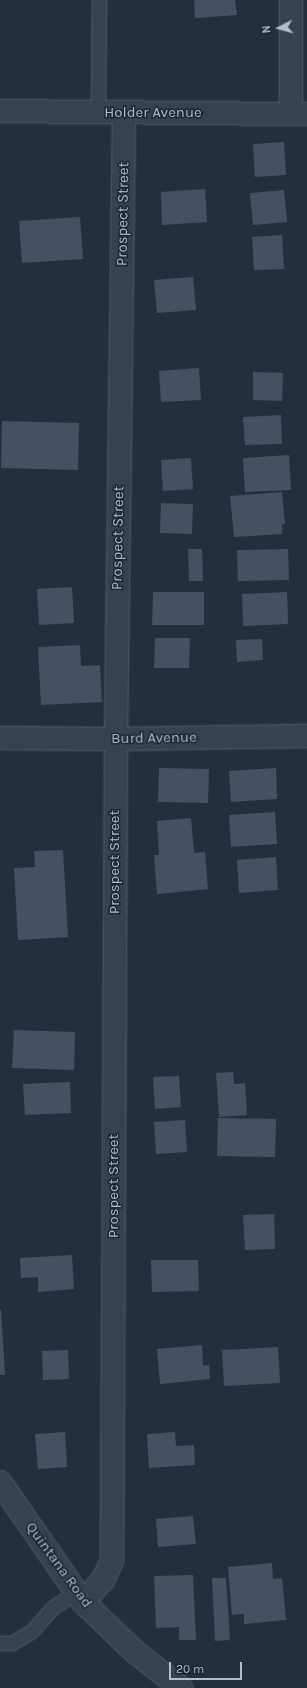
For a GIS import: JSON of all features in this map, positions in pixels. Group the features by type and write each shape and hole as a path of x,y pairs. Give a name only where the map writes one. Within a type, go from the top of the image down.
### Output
{"street":[{"path":"292,0 299,114"},
{"name":"Holder Avenue","path":"0,111 299,114"},
{"name":"Prospect Street","path":"80,1597 103,1580 112,1561 116,739 124,113"},
{"name":"Burd Avenue","path":"0,738 116,739 307,736"},
{"name":"Quintana Road","path":"0,1482 80,1597 134,1651 181,1688"}],"lane":[{"path":"98,112 99,0"},
{"path":"0,1643 12,1643 32,1631 52,1608 80,1597"}],"building":[{"path":"194,0 235,0 237,15 195,18"},
{"path":"284,142 286,175 255,177 253,144"},
{"path":"205,189 207,222 162,225 161,192"},
{"path":"284,190 287,222 253,225 250,193"},
{"path":"80,217 83,259 22,263 19,221"},
{"path":"282,235 284,269 254,270 252,237"},
{"path":"193,277 196,310 157,313 154,280"},
{"path":"199,368 201,400 161,402 159,371"},
{"path":"253,372 283,373 282,401 253,400"},
{"path":"281,415 282,444 245,445 243,417"},
{"path":"2,421 79,423 78,470 1,468"},
{"path":"289,455 291,490 245,492 243,458"},
{"path":"191,458 193,489 163,491 161,460"},
{"path":"282,492 285,524 282,524 282,534 234,537 230,496"},
{"path":"161,503 193,504 192,534 160,533"},
{"path":"188,549 202,549 203,581 189,581"},
{"path":"288,549 289,580 238,581 237,550"},
{"path":"72,587 74,623 39,625 37,589"},
{"path":"153,592 204,592 204,625 152,625"},
{"path":"287,592 288,624 243,626 242,594"},
{"path":"155,638 190,638 189,668 154,668"},
{"path":"262,639 263,660 237,662 236,640"},
{"path":"80,645 81,666 100,665 102,702 41,705 38,647"},
{"path":"159,768 209,769 208,803 158,802"},
{"path":"276,768 277,799 231,802 229,771"},
{"path":"275,812 277,844 231,847 229,815"},
{"path":"191,818 194,853 205,852 208,889 157,894 154,855 159,855 157,821"},
{"path":"63,850 68,937 18,940 14,868 35,867 34,851"},
{"path":"276,857 278,890 239,893 237,860"},
{"path":"14,1030 75,1032 74,1070 12,1068"},
{"path":"233,1072 234,1084 245,1083 247,1115 219,1117 216,1073"},
{"path":"179,1076 181,1107 155,1109 153,1077"},
{"path":"70,1082 71,1113 25,1115 23,1084"},
{"path":"218,1118 276,1119 275,1157 217,1156"},
{"path":"185,1120 187,1152 156,1154 154,1122"},
{"path":"274,1214 275,1249 245,1250 243,1215"},
{"path":"72,1255 74,1289 38,1292 38,1277 21,1278 20,1258"},
{"path":"151,1260 198,1260 199,1291 152,1292"},
{"path":"1,1309 5,1375 0,1375"},
{"path":"202,1345 203,1366 209,1365 210,1379 160,1384 157,1349"},
{"path":"278,1347 280,1383 224,1386 222,1350"},
{"path":"68,1350 69,1379 43,1380 42,1351"},
{"path":"65,1432 67,1467 38,1469 35,1434"},
{"path":"175,1432 176,1446 194,1445 195,1465 149,1468 147,1434"},
{"path":"193,1516 196,1544 158,1547 156,1519"},
{"path":"272,1563 273,1579 282,1578 286,1620 244,1624 244,1614 232,1615 228,1567"},
{"path":"193,1575 196,1640 179,1640 179,1627 156,1628 154,1576"},
{"path":"212,1578 226,1578 230,1640 215,1641"}]}
